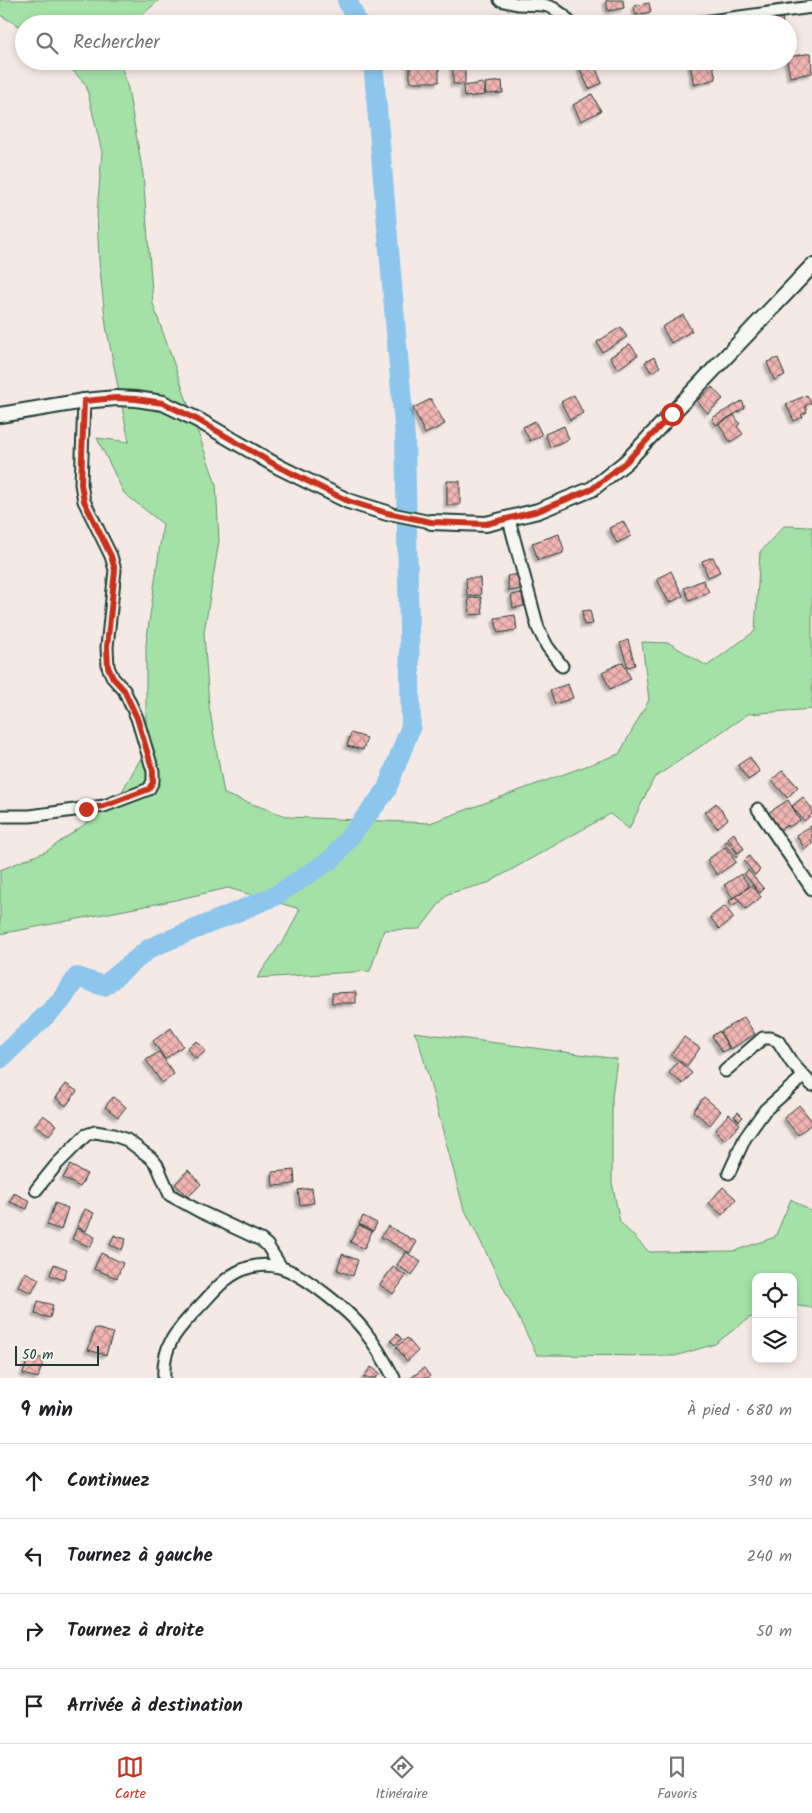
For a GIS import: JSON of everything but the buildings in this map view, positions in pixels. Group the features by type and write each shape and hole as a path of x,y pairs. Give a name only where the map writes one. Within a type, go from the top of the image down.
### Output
{"street":[{"path":"500,0 517,4 544,5 553,8 563,15"},
{"path":"754,15 812,7"},
{"path":"0,416 84,401 123,398 163,403 198,420 279,467 348,501 387,513 431,522 486,524 509,520 538,511 592,489 626,462 812,266"},
{"path":"0,816 30,816 104,806 149,789 153,782 153,771 137,718 124,690 113,678 108,667 107,647 115,570 111,556 84,501 81,484 84,401"},
{"path":"509,520 538,628 547,646 562,666"},
{"path":"758,809 812,889"},
{"path":"724,1071 764,1038 771,1038 778,1041 792,1064 808,1081 765,1110 745,1138 729,1173"},
{"path":"36,1190 57,1164 86,1134 95,1132 113,1135 127,1140 151,1158 157,1165 170,1195 261,1240 267,1245 281,1267"},
{"path":"164,1378 166,1351 174,1334 227,1278 244,1269 271,1265 281,1267 322,1292 349,1314 366,1332 394,1378"}],"green space":[{"path":"0,0 159,0 142,15 15,15 15,24 0,15"},
{"path":"72,70 123,70 128,89 143,174 153,304 216,484 219,541 204,633 209,706 224,794 289,817 430,823 619,754 649,700 642,642 669,643 707,666 755,631 760,552 784,526 812,527 812,709 748,714 654,778 629,829 610,814 488,883 447,894 420,929 384,930 370,971 257,978 287,935 300,909 228,888 0,934 0,870 47,851 116,802 146,749 146,644 163,524 124,493 97,438 129,442 106,326 99,261 97,214 102,152 86,85"},
{"path":"414,1032 617,1059 612,1097 612,1183 620,1222 649,1252 734,1251 775,1237 791,1199 812,1212 812,1308 797,1306 797,1273 752,1273 752,1317 715,1344 675,1356 537,1355 463,1206 419,1042"}],"waterway":[{"path":"347,0 354,15"},
{"path":"0,1059 61,1001 77,977 104,986 150,948 275,896 333,858 386,791 411,726 405,438 374,70"}],"route":[{"path":"86,809 104,806 149,789 153,782 153,771 137,718 124,690 113,678 108,667 107,647 116,579 111,556 84,501 81,484 84,401 116,398 163,403 198,420 279,467 348,501 387,513 431,522 486,524 509,520 538,511 592,489 626,462 672,414"}]}
